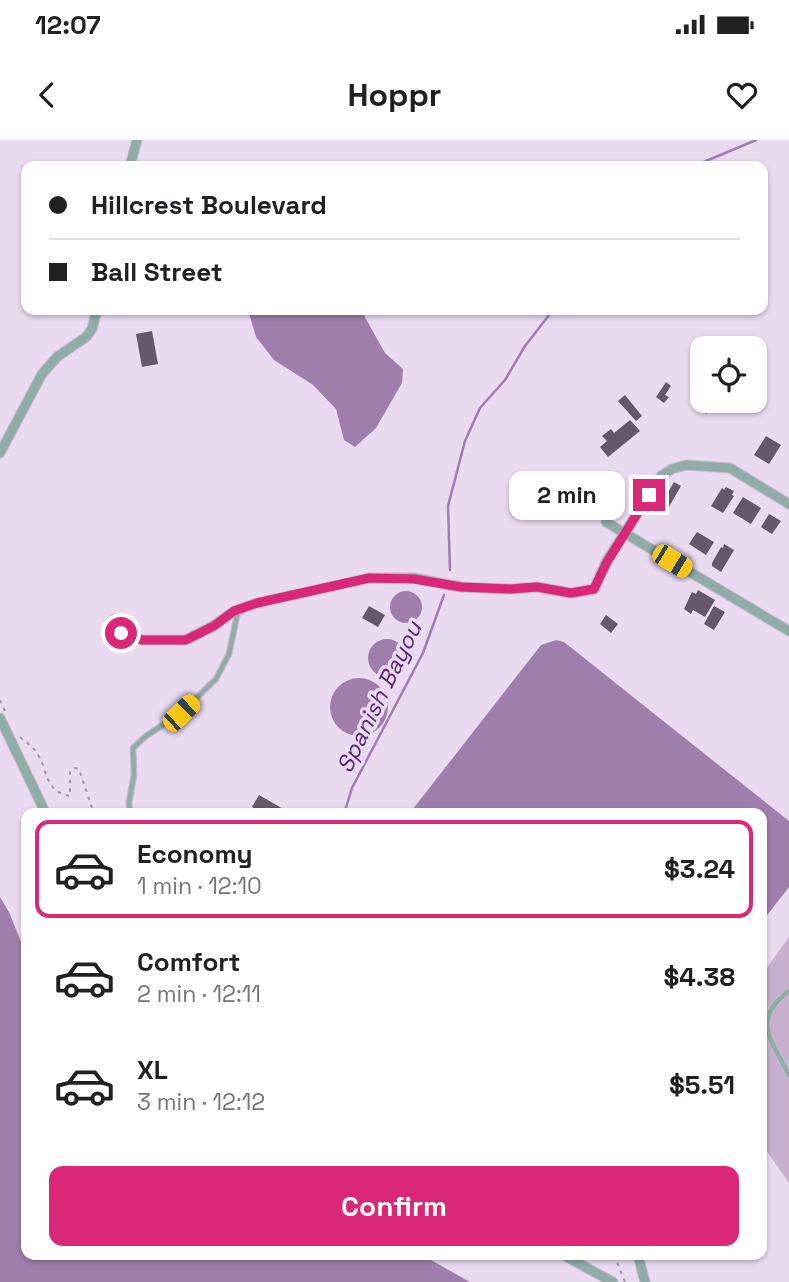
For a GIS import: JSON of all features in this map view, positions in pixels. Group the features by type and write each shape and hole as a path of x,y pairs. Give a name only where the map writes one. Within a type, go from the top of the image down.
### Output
{"street":[{"path":"132,161 138,140"},
{"path":"0,453 42,374 57,357 86,337 92,329 96,315"},
{"path":"114,619 121,633 142,640 186,640 238,610 257,603 369,578 414,579 461,587 537,587 571,593 594,589 607,562 661,476 686,465 730,468 789,504"},
{"path":"606,522 789,631"},
{"path":"4,718 43,808"},
{"path":"572,1260 612,1282"},
{"path":"639,1260 645,1282"}],"lane":[{"path":"130,808 134,775 133,748 181,713 216,679 229,654 238,610"},
{"path":"767,1020 776,1002 789,991"},
{"path":"767,1030 789,1075"}],"path":[{"path":"0,700 4,718"},
{"path":"19,736 37,754 50,784 60,794 70,796 70,772 75,768 79,769 92,808"},
{"path":"616,1260 625,1282"}],"shaded area":[{"path":"789,937 789,1183 767,1152 767,968"}],"water":[{"path":"249,315 364,315 385,353 403,369 402,383 376,428 355,447 344,440 336,409 313,385 274,360 256,337"},
{"path":"406,591 417,596 422,607 417,618 406,623 395,618 390,607 395,596"},
{"path":"387,639 400,645 406,658 400,671 387,677 374,671 368,658 374,645"},
{"path":"556,640 564,642 789,821 789,887 767,915 767,808 414,808 541,645"},
{"path":"353,678 365,678 380,686 388,701 388,713 380,728 365,736 353,736 338,728 330,713 330,701 338,686"},
{"path":"0,897 21,942 21,1260 431,1260 470,1282 0,1282"}],"building":[{"path":"152,331 158,364 142,367 136,334"},
{"path":"666,382 671,386 665,395 669,397 664,403 656,397"},
{"path":"625,395 642,416 636,421 618,401"},
{"path":"630,420 640,431 608,457 600,447 607,441 602,436 611,429 614,433"},
{"path":"766,436 781,445 769,464 754,455"},
{"path":"674,482 681,486 666,512 657,504 661,497 664,499"},
{"path":"726,487 734,491 734,496 723,513 711,506 722,488 724,490"},
{"path":"743,497 761,508 751,524 733,513"},
{"path":"769,514 781,521 772,534 761,527"},
{"path":"697,532 714,542 706,555 689,544"},
{"path":"724,544 734,550 721,572 712,566 712,563"},
{"path":"698,590 715,600 705,617 693,610 691,614 684,609 692,592 696,594"},
{"path":"369,606 385,615 378,627 362,618"},
{"path":"714,606 725,612 714,630 704,624"},
{"path":"606,615 618,624 611,633 600,624"},
{"path":"259,795 282,808 254,808"}],"waterway":[{"name":"Spanish Bayou","path":"706,161 756,140"},
{"name":"Spanish Bayou","path":"450,570 448,506 465,441 480,408 505,380 525,346 549,315"},
{"name":"Spanish Bayou","path":"346,808 352,788 423,653 444,595"}],"route":[{"path":"121,633 142,640 186,640 214,626 234,611 257,603 369,578 414,579 461,587 537,587 571,593 594,589 607,562 649,495"}]}
